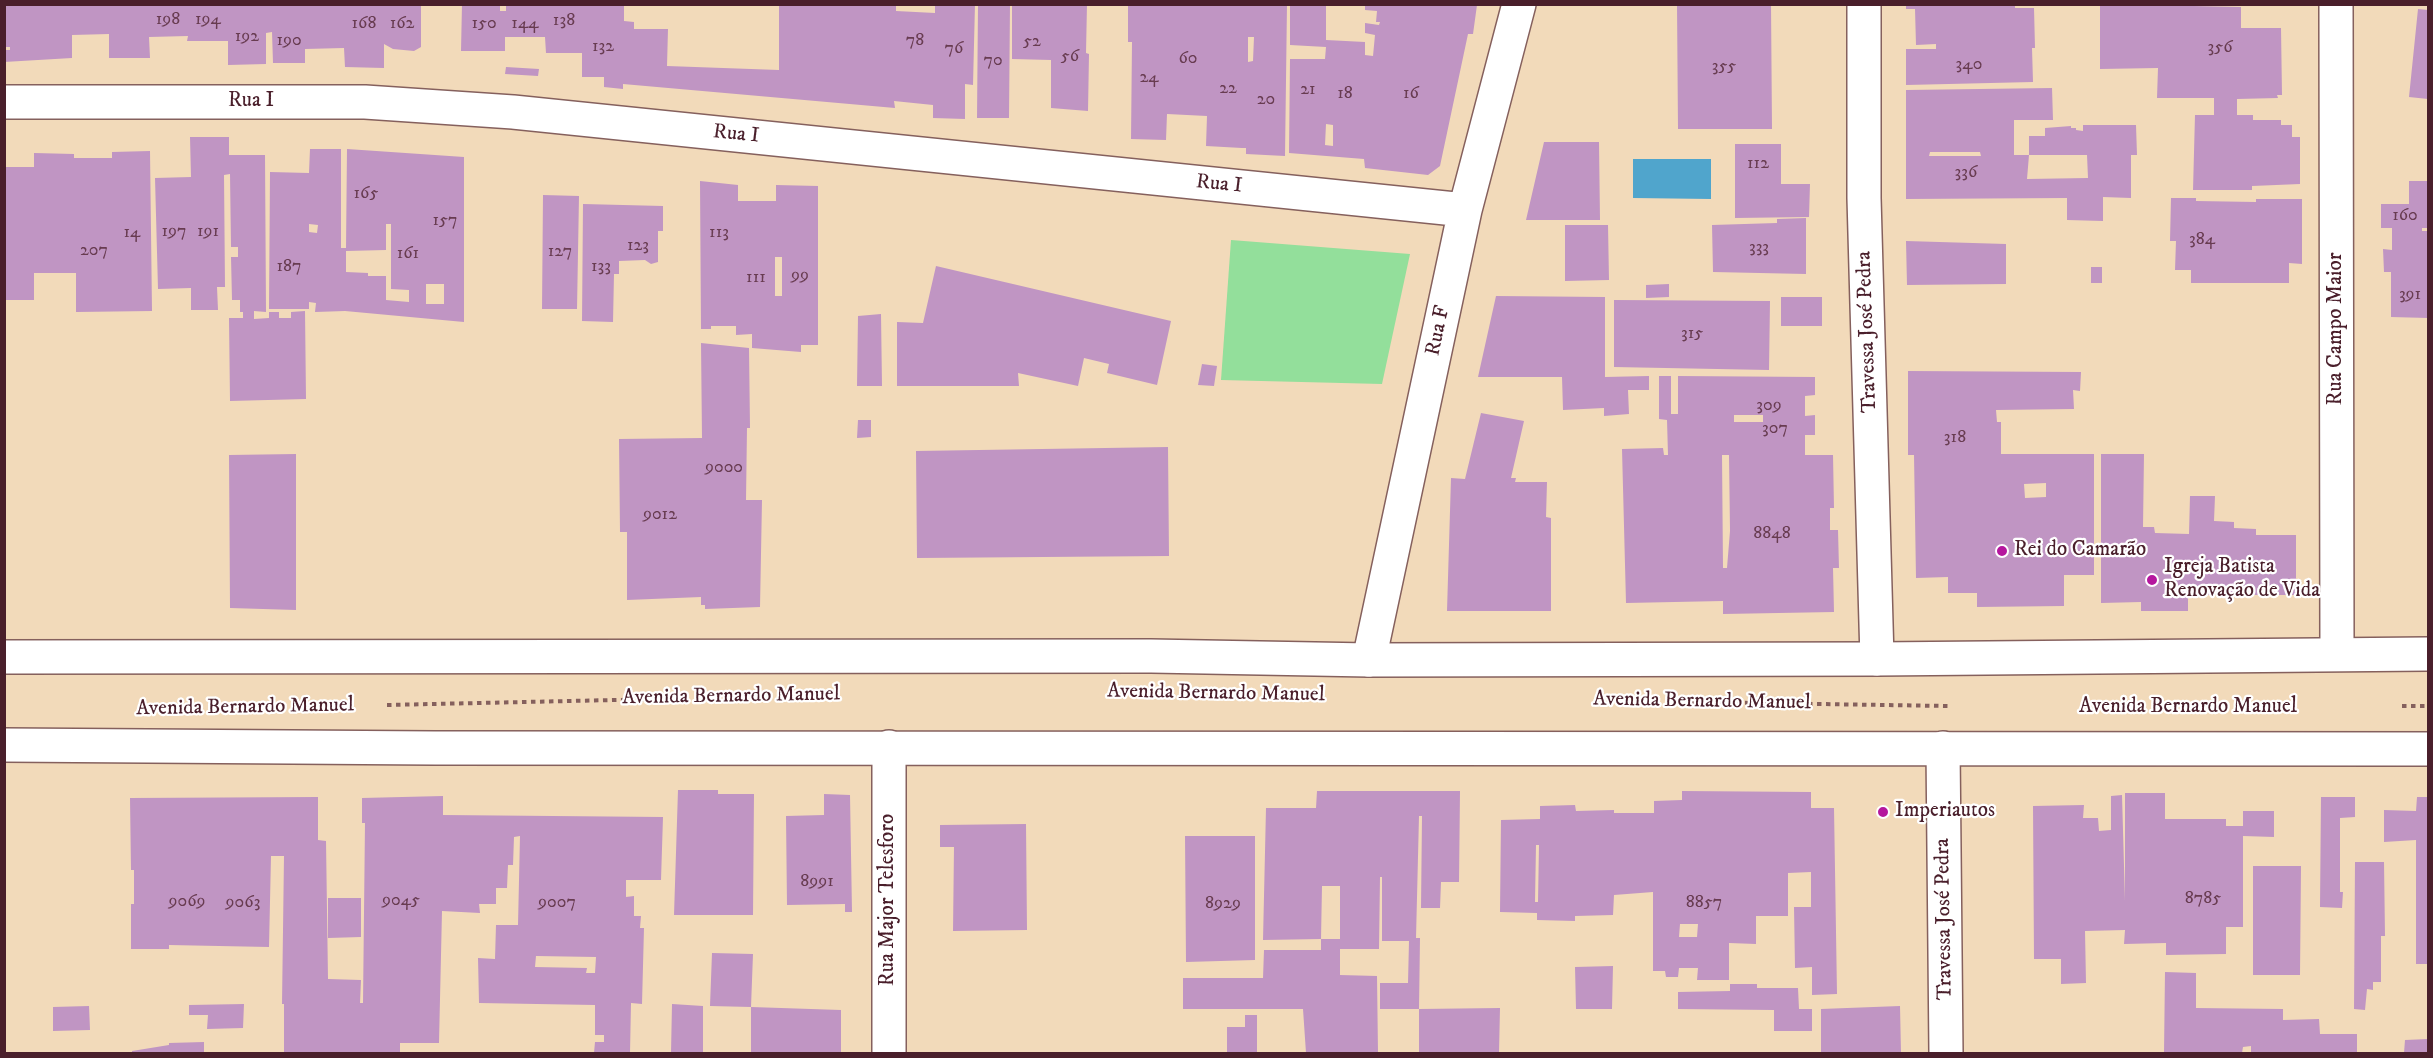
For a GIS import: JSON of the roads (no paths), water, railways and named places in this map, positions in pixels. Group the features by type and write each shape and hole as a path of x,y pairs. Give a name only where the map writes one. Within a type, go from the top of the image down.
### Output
{"main road":[{"name":"Rua F","path":"1369,660 1465,210 1520,4"},
{"name":"Travessa José Pedra","path":"1864,4 1864,198 1877,659"},
{"name":"Rua Campo Maior","path":"2336,4 2337,654"},
{"name":"Rua I","path":"4,102 365,102 502,112 1465,210"},
{"name":"Avenida Bernardo Manuel","path":"4,657 1151,656 1369,660 1877,659 2428,654"},
{"name":"Avenida Bernardo Manuel","path":"4,746 2428,749"},
{"name":"Rua Major Telesforo","path":"889,747 889,1053"},
{"name":"Travessa José Pedra","path":"1943,748 1946,1053"}],"water":[{"path":"1633,159 1711,159 1711,199 1633,198"}],"place":[{"name":"Rei do Camarão","path":"2002,551"},
{"name":"Igreja Batista Renovação de Vida","path":"2152,580"},
{"name":"Imperiautos","path":"1883,812"}]}
